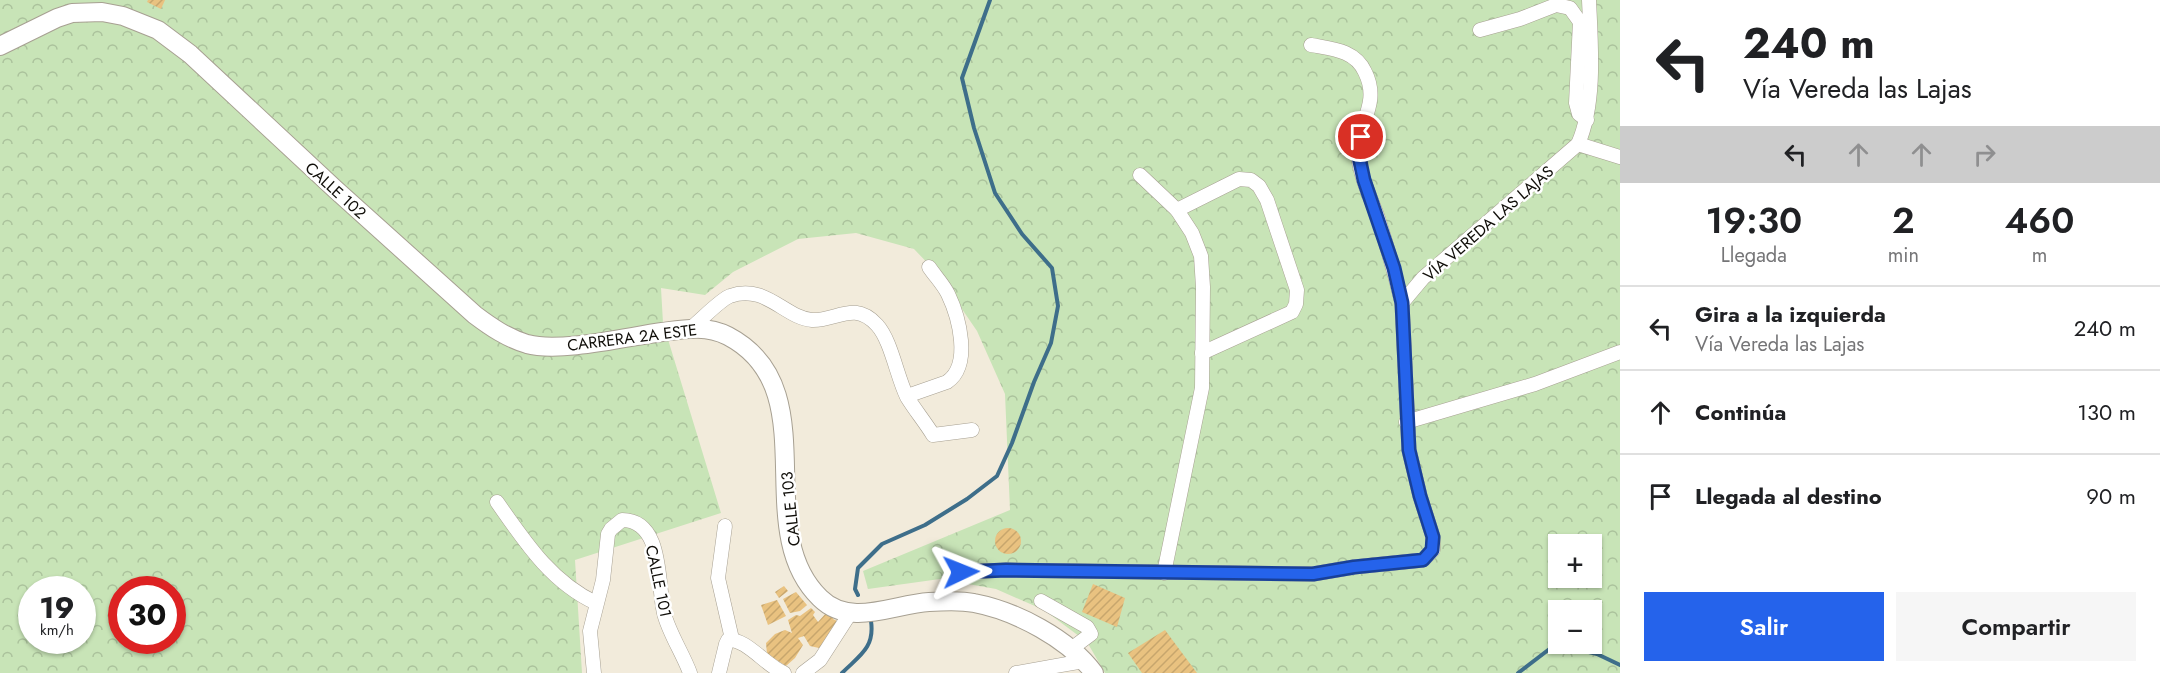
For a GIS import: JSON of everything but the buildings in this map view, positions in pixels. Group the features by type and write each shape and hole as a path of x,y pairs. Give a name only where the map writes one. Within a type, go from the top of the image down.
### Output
{"main road":[{"name":"CALLE 102","path":"0,46 72,13 102,12 123,16 158,30 182,47 475,315 512,339 536,346 559,346"},
{"name":"CARRERA 2A ESTE","path":"559,346 691,328 717,331 739,342"},
{"name":"CALLE 103","path":"739,342 761,364 771,380 781,409 788,525 792,549 806,580 820,598 833,608 851,612 875,612 920,602 973,603 1006,613 1057,639 1083,661"}],"street":[{"path":"1589,0 1591,36 1587,120 1578,144 1620,157"},
{"path":"1480,30 1520,19 1556,5 1570,8 1580,22 1576,103 1579,114 1587,120"},
{"path":"942,601 949,579 961,572 1006,570 1313,574 1423,560 1432,550 1433,537 1409,450 1402,303 1394,268 1364,180 1358,152 1371,101 1370,86 1356,58 1346,52 1311,45"},
{"name":"VÍA VEREDA LAS LAJAS","path":"1402,303 1423,278 1578,144"},
{"path":"1140,175 1177,210 1192,233 1201,256 1203,287 1202,388 1164,573"},
{"path":"1177,210 1239,179 1251,180 1259,186 1267,200 1297,290 1293,312 1202,353"},
{"path":"907,396 952,379 960,360 962,346 957,318 947,292 929,267"},
{"path":"691,328 730,296 741,294 756,294 775,301 797,315 811,320 845,312 858,312 877,325 907,396 933,435 972,430"},
{"path":"1406,422 1535,384 1620,352"},
{"path":"497,502 529,548 546,567 565,585 596,603"},
{"name":"CALLE 101","path":"594,673 590,631 603,580 606,543 611,529 622,520 634,522 645,529 654,545 664,615 690,673"},
{"path":"725,526 718,578 732,639"},
{"path":"1016,673 1083,661 1090,631 1087,627 1041,601"},
{"path":"803,673 820,660 851,612"},
{"path":"719,673 726,644 732,639 784,673"}],"green space":[{"path":"0,0 1620,0 1620,673 1105,673 1087,642 1044,610 996,589 940,579 868,589 863,571 1010,510 1005,394 977,331 938,274 914,249 856,233 798,239 733,272 705,295 661,288 663,323 721,513 575,560 582,673 0,673"}],"waterway":[{"path":"858,595 855,589 858,568 882,544 925,525 967,499 997,476 1051,343 1058,306 1052,268 1022,234 995,193 974,128 962,78 990,0"},
{"path":"842,673 868,645 871,638 871,621"},
{"path":"1518,673 1556,644 1597,654 1620,665"}],"route":[{"path":"961,572 1006,570 1313,574 1354,567 1411,562 1423,560 1428,556 1432,550 1433,537 1409,450 1406,422 1402,303 1394,268 1364,180 1358,152 1361,137"}]}
